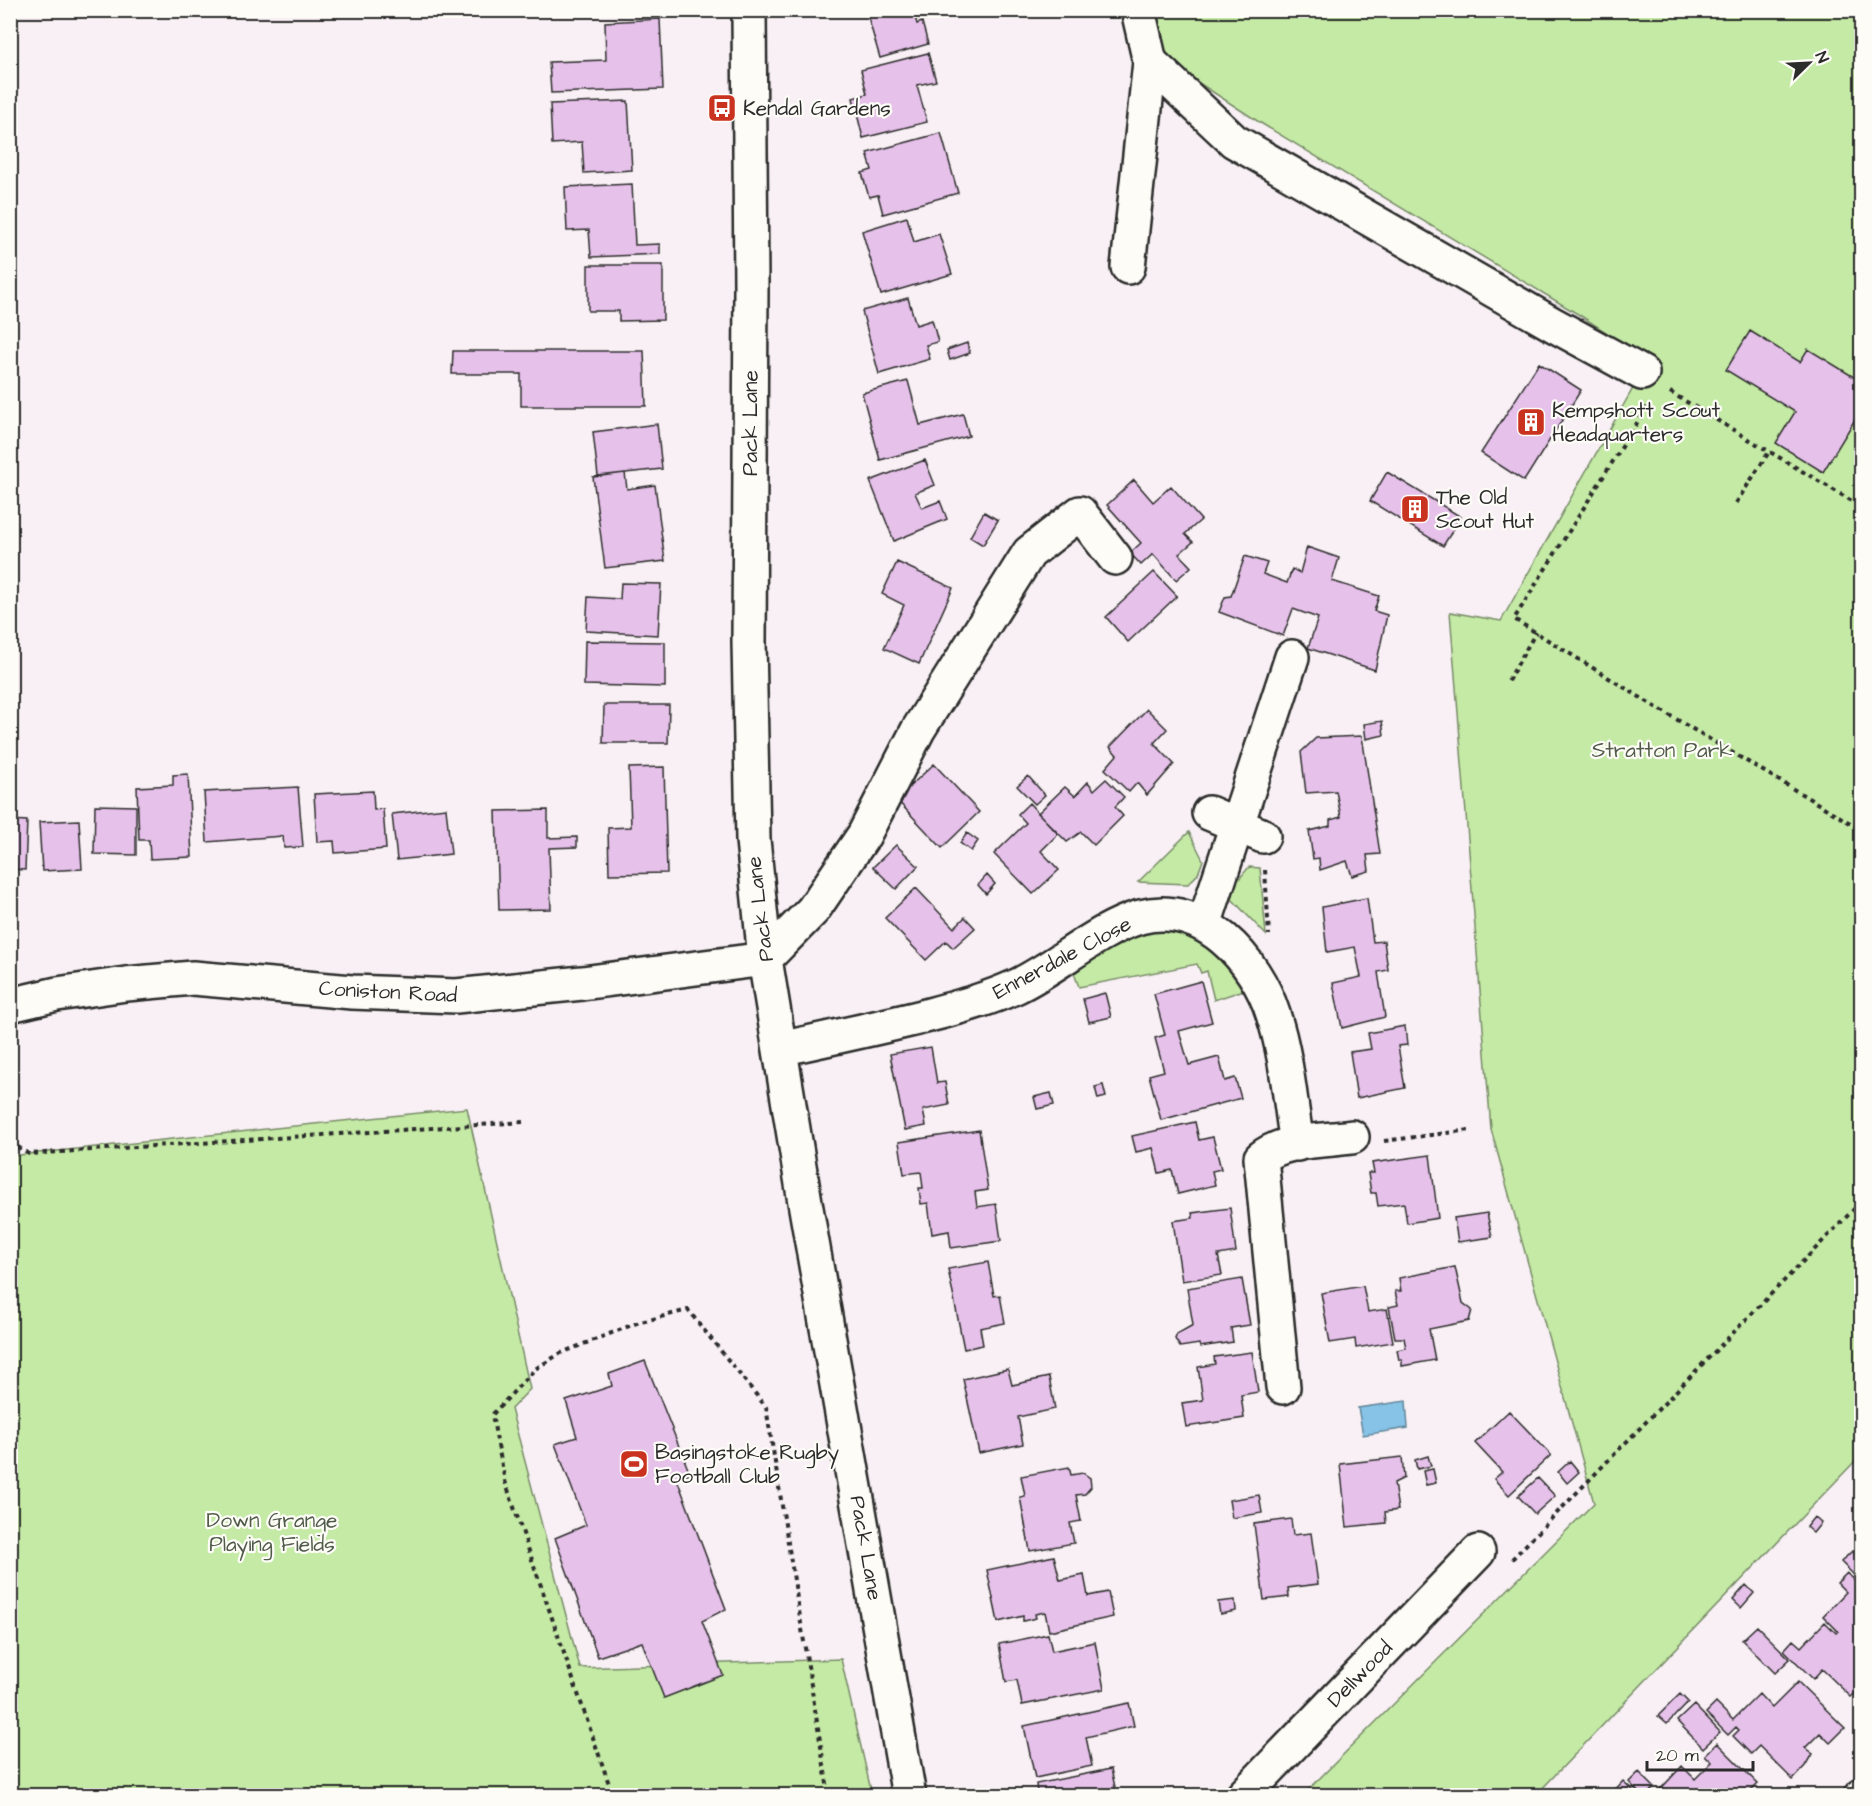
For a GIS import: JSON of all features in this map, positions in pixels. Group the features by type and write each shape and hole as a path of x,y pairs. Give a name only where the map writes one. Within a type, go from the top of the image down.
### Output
{"street":[{"name":"Pack Lane","path":"749,10 750,746 753,840 765,959 909,1796"},
{"path":"1128,267 1150,62 1138,10"},
{"path":"1150,62 1234,141 1651,379"},
{"path":"765,959 813,910 864,835 918,730 1029,553 1080,513 1115,558"},
{"path":"1204,925 1292,657"},
{"name":"Ennerdale Close","path":"780,1049 867,1030 988,998 1018,985 1097,938 1139,917 1172,915 1188,918 1220,935 1241,956 1260,984 1273,1013 1280,1040 1284,1147"},
{"name":"Coniston Road","path":"10,1005 57,994 193,978 352,992 456,996 582,983 765,959"},
{"path":"1283,1387 1261,1158 1284,1147 1352,1137"},
{"name":"Dellwood","path":"1243,1796 1491,1559"}],"path":[{"path":"1862,507 1651,379 1514,619 1654,706 1862,830"},
{"path":"1736,503 1769,452"},
{"path":"1508,681 1536,633"},
{"path":"1237,825 1269,942"},
{"path":"10,1142 29,1154 524,1122"},
{"path":"1352,1137 1371,1143 1470,1130"},
{"path":"1491,1559 1862,1201"},
{"path":"603,1796 611,1790 505,1481 492,1415 535,1369 561,1353 637,1323 688,1310 766,1407 829,1796"}],"green space":[{"name":"Stratton Park","path":"1154,11 1861,11 1861,1455 1536,1795 1303,1795 1594,1503 1491,1129 1450,612 1501,621 1649,360 1581,316 1259,122 1165,61"},
{"path":"1189,832 1203,860 1198,874 1188,884 1138,882"},
{"path":"1249,867 1260,868 1266,935 1230,897 1234,885"},
{"path":"1137,924 1192,927 1250,988 1214,1000 1207,971 1201,973 1197,964 1079,987 1070,962"},
{"name":"Down Grange Playing Fields","path":"467,1108 530,1389 511,1409 580,1668 841,1659 872,1795 11,1795 10,1156"}],"water":[{"path":"1406,1401 1408,1428 1363,1435 1358,1408"}],"building":[{"path":"866,10 913,10 917,24 922,22 928,44 880,58"},
{"path":"660,19 663,89 551,93 549,62 606,60 605,22"},
{"path":"928,53 936,81 917,85 927,122 863,138 853,98 867,94 861,70"},
{"path":"628,101 632,170 584,173 582,142 552,144 550,104"},
{"path":"941,133 958,193 883,214 878,195 869,197 862,173 872,170 867,153"},
{"path":"632,184 635,245 660,244 660,254 591,257 589,230 567,231 565,187"},
{"path":"907,217 914,242 939,234 952,274 881,295 862,231"},
{"path":"588,265 663,265 663,320 619,321 619,311 588,311"},
{"path":"908,298 916,325 932,320 938,342 926,345 930,359 879,374 862,311"},
{"path":"1750,331 1800,362 1808,349 1862,382 1862,408 1823,472 1776,443 1795,412 1726,370"},
{"path":"967,343 970,353 950,360 947,350"},
{"path":"453,351 644,351 646,406 521,406 521,374 452,374"},
{"name":"Kempshott Scout Headquarters","path":"1539,363 1581,390 1524,481 1481,453"},
{"path":"908,381 920,425 963,414 969,436 880,460 862,393"},
{"path":"657,424 662,469 598,476 593,432"},
{"path":"925,460 935,485 915,493 922,508 940,501 947,519 894,541 870,481"},
{"name":"The Old Scout Hut","path":"1387,472 1461,517 1443,546 1370,501"},
{"path":"625,473 627,489 655,485 665,561 605,568 593,477"},
{"path":"1134,480 1153,502 1171,486 1201,520 1185,534 1193,542 1179,554 1191,567 1176,580 1153,554 1141,565 1130,553 1141,543 1107,505"},
{"path":"984,512 998,520 983,545 970,537"},
{"path":"1307,547 1339,558 1332,581 1379,596 1374,611 1387,615 1375,670 1308,648 1318,618 1293,609 1283,636 1219,612 1225,597 1231,596 1245,556 1267,563 1263,574 1287,583 1292,569 1300,573"},
{"path":"897,562 953,588 919,664 884,648 904,605 882,594"},
{"path":"1154,572 1177,596 1128,642 1106,617"},
{"path":"621,583 661,584 658,635 586,631 588,597 620,599"},
{"path":"585,641 665,642 665,687 584,685"},
{"path":"604,705 669,705 668,743 603,743"},
{"path":"1147,709 1167,729 1154,743 1174,764 1147,795 1137,783 1129,792 1105,769 1117,755 1110,747"},
{"path":"1382,721 1384,735 1366,739 1364,724"},
{"path":"1362,736 1380,854 1367,855 1369,871 1352,876 1347,861 1320,870 1319,858 1313,859 1309,831 1330,826 1330,820 1341,817 1336,791 1306,793 1301,752 1316,738"},
{"path":"934,764 979,812 942,848 896,799"},
{"path":"664,767 667,873 609,874 608,828 631,827 629,768"},
{"path":"188,774 192,857 150,859 149,840 139,840 137,787 173,785 173,775"},
{"path":"1028,776 1045,795 1035,804 1017,786"},
{"path":"1106,779 1124,797 1115,807 1123,816 1094,845 1081,832 1067,842 1038,813 1065,787 1075,796 1088,782 1094,790"},
{"path":"298,787 303,847 284,848 283,836 207,842 204,792"},
{"path":"373,791 374,810 383,809 386,849 335,853 334,841 317,842 314,794"},
{"path":"1029,803 1058,834 1041,851 1059,870 1033,894 994,854 1026,823 1018,814"},
{"path":"95,805 136,806 136,855 94,854"},
{"path":"446,808 451,854 397,860 392,814"},
{"path":"548,810 548,838 577,837 577,847 549,848 551,909 499,910 496,811"},
{"path":"10,820 27,821 25,870 10,869"},
{"path":"79,820 82,869 42,871 39,822"},
{"path":"967,833 978,841 971,851 960,843"},
{"path":"896,845 918,866 896,889 873,867"},
{"path":"987,875 995,884 986,894 978,885"},
{"path":"916,888 954,928 965,917 975,928 953,948 946,941 926,960 885,918"},
{"path":"1367,898 1373,942 1384,941 1388,970 1378,972 1385,1017 1342,1028 1333,983 1361,977 1355,947 1327,952 1322,907"},
{"path":"1201,981 1212,1022 1179,1031 1189,1065 1219,1057 1225,1081 1235,1078 1241,1098 1161,1120 1149,1075 1164,1071 1155,1038 1165,1035 1154,994"},
{"path":"1105,993 1111,1017 1089,1022 1083,999"},
{"path":"1405,1026 1407,1045 1398,1046 1405,1088 1357,1098 1350,1052 1371,1049 1368,1033"},
{"path":"931,1047 937,1083 945,1082 949,1105 923,1110 926,1126 905,1130 890,1054"},
{"path":"1103,1085 1106,1097 1098,1099 1095,1087"},
{"path":"1051,1093 1054,1105 1037,1109 1034,1097"},
{"path":"1195,1122 1199,1140 1213,1137 1221,1169 1212,1171 1215,1185 1178,1194 1172,1170 1159,1173 1153,1148 1136,1152 1132,1136"},
{"path":"979,1130 988,1190 975,1192 977,1207 996,1204 1001,1241 951,1248 949,1231 932,1234 928,1203 921,1204 919,1188 923,1188 921,1172 904,1174 899,1142"},
{"path":"1430,1155 1438,1218 1407,1223 1404,1203 1378,1206 1376,1193 1371,1193 1368,1173 1374,1173 1372,1163"},
{"path":"1230,1208 1236,1252 1218,1255 1222,1275 1182,1281 1173,1221 1193,1218 1192,1213"},
{"path":"1487,1213 1492,1237 1458,1242 1454,1218"},
{"path":"988,1262 994,1296 1000,1295 1005,1323 980,1328 983,1345 964,1349 948,1269"},
{"path":"1455,1267 1463,1303 1472,1310 1469,1321 1429,1329 1435,1360 1402,1366 1397,1350 1406,1348 1404,1338 1395,1338 1389,1307 1398,1305 1395,1291 1401,1291 1399,1278"},
{"path":"1242,1279 1250,1325 1231,1328 1233,1342 1200,1347 1199,1344 1180,1347 1175,1339 1177,1334 1193,1325 1187,1288"},
{"path":"1363,1286 1368,1312 1387,1309 1393,1342 1356,1348 1355,1339 1330,1343 1321,1293"},
{"path":"1252,1352 1258,1392 1241,1395 1244,1418 1186,1427 1182,1403 1203,1400 1198,1367 1215,1364 1214,1357"},
{"name":"Basingstoke Rugby Football Club","path":"645,1361 690,1474 677,1479 726,1609 702,1621 723,1675 664,1698 642,1642 598,1657 555,1538 586,1525 555,1444 577,1437 566,1401 612,1386 609,1374"},
{"path":"1008,1369 1012,1385 1049,1377 1055,1409 1018,1417 1023,1444 979,1453 963,1379"},
{"path":"1509,1411 1551,1455 1509,1495 1494,1479 1502,1472 1475,1443"},
{"path":"1428,1456 1431,1466 1417,1469 1415,1460"},
{"path":"1402,1457 1404,1478 1394,1483 1398,1510 1385,1512 1386,1523 1347,1527 1340,1464"},
{"path":"1570,1461 1579,1472 1567,1483 1558,1472"},
{"path":"1069,1467 1071,1475 1083,1473 1090,1478 1091,1487 1085,1494 1076,1495 1081,1521 1070,1523 1074,1543 1030,1551 1020,1497 1025,1496 1021,1476"},
{"path":"1433,1469 1436,1483 1426,1485 1423,1471"},
{"path":"1538,1478 1555,1496 1535,1514 1518,1496"},
{"path":"1259,1495 1262,1513 1232,1518 1229,1500"},
{"path":"1814,1517 1821,1523 1813,1533 1806,1527"},
{"path":"1291,1519 1293,1535 1311,1533 1318,1584 1288,1588 1289,1597 1264,1600 1254,1524"},
{"path":"1852,1551 1862,1560 1862,1583 1841,1562"},
{"path":"1054,1556 1060,1580 1084,1575 1088,1596 1108,1592 1113,1617 1049,1631 1045,1612 1035,1614 1036,1618 1023,1621 1023,1616 998,1622 987,1570"},
{"path":"1847,1573 1862,1587 1862,1672 1856,1678 1862,1683 1862,1687 1851,1697 1822,1669 1813,1679 1784,1650 1793,1640 1801,1647 1825,1622 1836,1633 1838,1631 1823,1616 1846,1592 1837,1583"},
{"path":"1746,1585 1754,1593 1741,1608 1733,1600"},
{"path":"1235,1600 1236,1611 1220,1614 1218,1602"},
{"path":"1757,1626 1790,1659 1775,1673 1742,1640"},
{"path":"1048,1634 1052,1651 1095,1642 1104,1689 1022,1705 1017,1680 1006,1682 999,1644"},
{"path":"1798,1682 1845,1728 1830,1743 1820,1733 1805,1748 1813,1754 1793,1780 1759,1746 1751,1754 1733,1736 1739,1730 1736,1727 1728,1735 1706,1713 1716,1703 1733,1720 1759,1694 1772,1708"},
{"path":"1680,1694 1688,1702 1667,1724 1658,1716"},
{"path":"1129,1703 1134,1726 1086,1737 1092,1766 1035,1778 1024,1726"},
{"path":"1694,1705 1720,1732 1703,1748 1677,1721"},
{"path":"1717,1743 1758,1784 1746,1796 1657,1796 1656,1794 1682,1766 1695,1779 1712,1762 1705,1755"},
{"path":"1111,1769 1117,1796 1029,1796 1037,1793 1036,1784"},
{"path":"1639,1772 1654,1787 1646,1796 1642,1796 1629,1782"},
{"path":"1623,1781 1639,1796 1617,1796 1613,1792"}],"place":[{"name":"Kendal Gardens","path":"722,108"},
{"name":"Kempshott Scout Headquarters","path":"1531,422"},
{"name":"The Old Scout Hut","path":"1415,509"},
{"name":"Basingstoke Rugby Football Club","path":"634,1464"}]}
